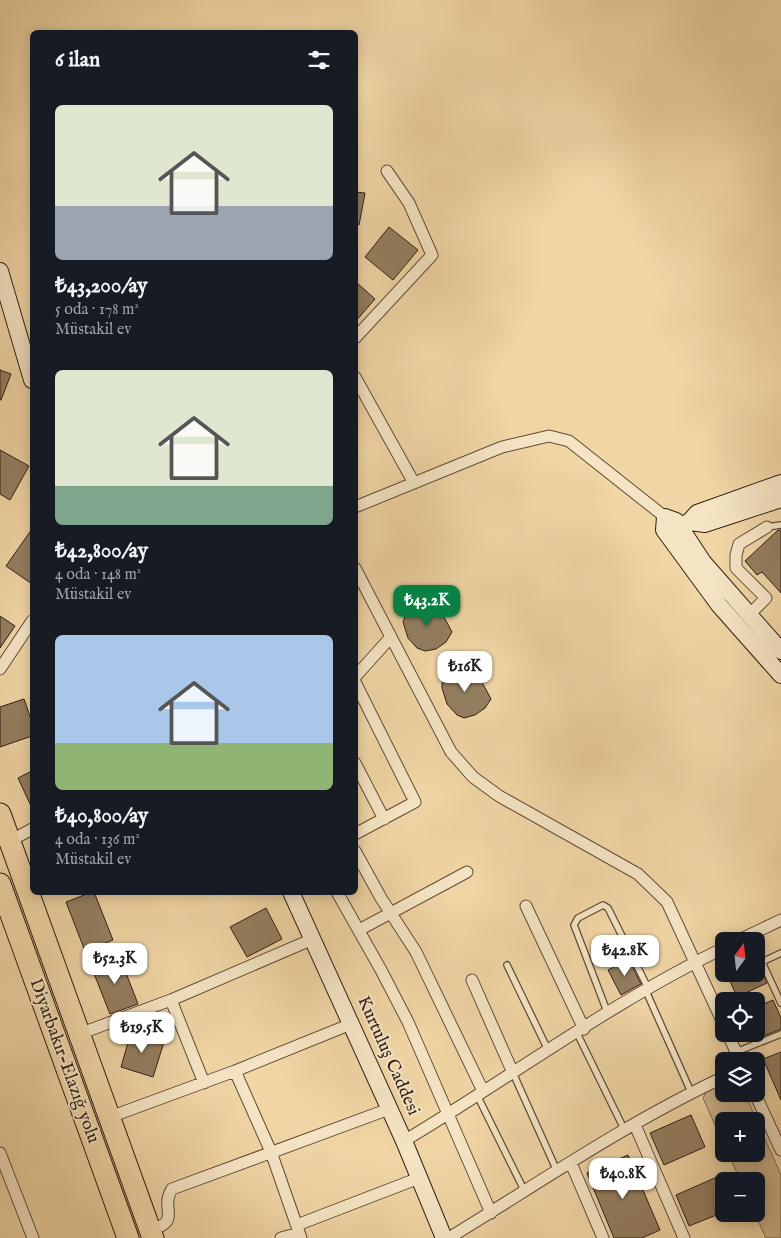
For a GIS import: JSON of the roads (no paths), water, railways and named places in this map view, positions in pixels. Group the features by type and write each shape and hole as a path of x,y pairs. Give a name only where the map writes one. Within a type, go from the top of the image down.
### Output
{"highway":[{"name":"Diyarbakır-Elazığ yolu","path":"0,814 152,1234"},
{"name":"Diyarbakır-Elazığ yolu","path":"0,884 123,1236"}],"street":[{"path":"358,335 432,255 414,211 387,171"},
{"path":"0,271 30,373"},
{"path":"358,382 414,483"},
{"path":"358,506 502,446 549,436 569,442 674,523 703,562 780,650"},
{"path":"674,523 781,483"},
{"path":"674,523 705,524 781,498"},
{"path":"674,523 719,605 781,675"},
{"path":"749,615 766,598 736,568 736,555 739,544 768,527"},
{"path":"360,588 390,638 451,752 473,777 499,796 638,874 667,902 715,1005"},
{"path":"0,669 30,625"},
{"path":"358,674 390,638"},
{"path":"358,688 415,802 358,832"},
{"path":"358,769 384,819"},
{"path":"10,840 30,830"},
{"path":"358,856 420,959 480,1093"},
{"path":"358,930 467,872"},
{"name":"Kurtuluş Caddesi","path":"292,895 404,1140 444,1238"},
{"path":"339,895 408,1022 491,1212"},
{"path":"526,906 580,1030"},
{"path":"756,932 781,920"},
{"path":"79,1034 171,1000 313,939"},
{"path":"404,1140 580,1030 695,962 715,952"},
{"path":"472,980 513,1073"},
{"path":"171,1000 204,1083"},
{"path":"110,1117 235,1072 351,1024"},
{"path":"235,1072 271,1152 299,1232"},
{"path":"449,1238 524,1190 691,1092 715,1081"},
{"path":"759,1102 781,1150"},
{"path":"152,1234 167,1222 169,1215 167,1201 172,1189 390,1109"},
{"path":"635,1125 684,1238"},
{"path":"0,1153 4,1180 33,1238"},
{"path":"571,1163 603,1238"},
{"path":"281,1238 299,1232 419,1178"}],"lane":[{"path":"768,527 781,525"},
{"path":"608,1014 574,925 578,918 603,905 608,908 647,990 691,1092"},
{"path":"781,953 762,962 781,1003"},
{"path":"507,965 548,1050"},
{"path":"580,1030 625,1132"},
{"path":"746,1052 781,1034"},
{"path":"513,1073 557,1171"},
{"path":"480,1093 524,1190"}]}
